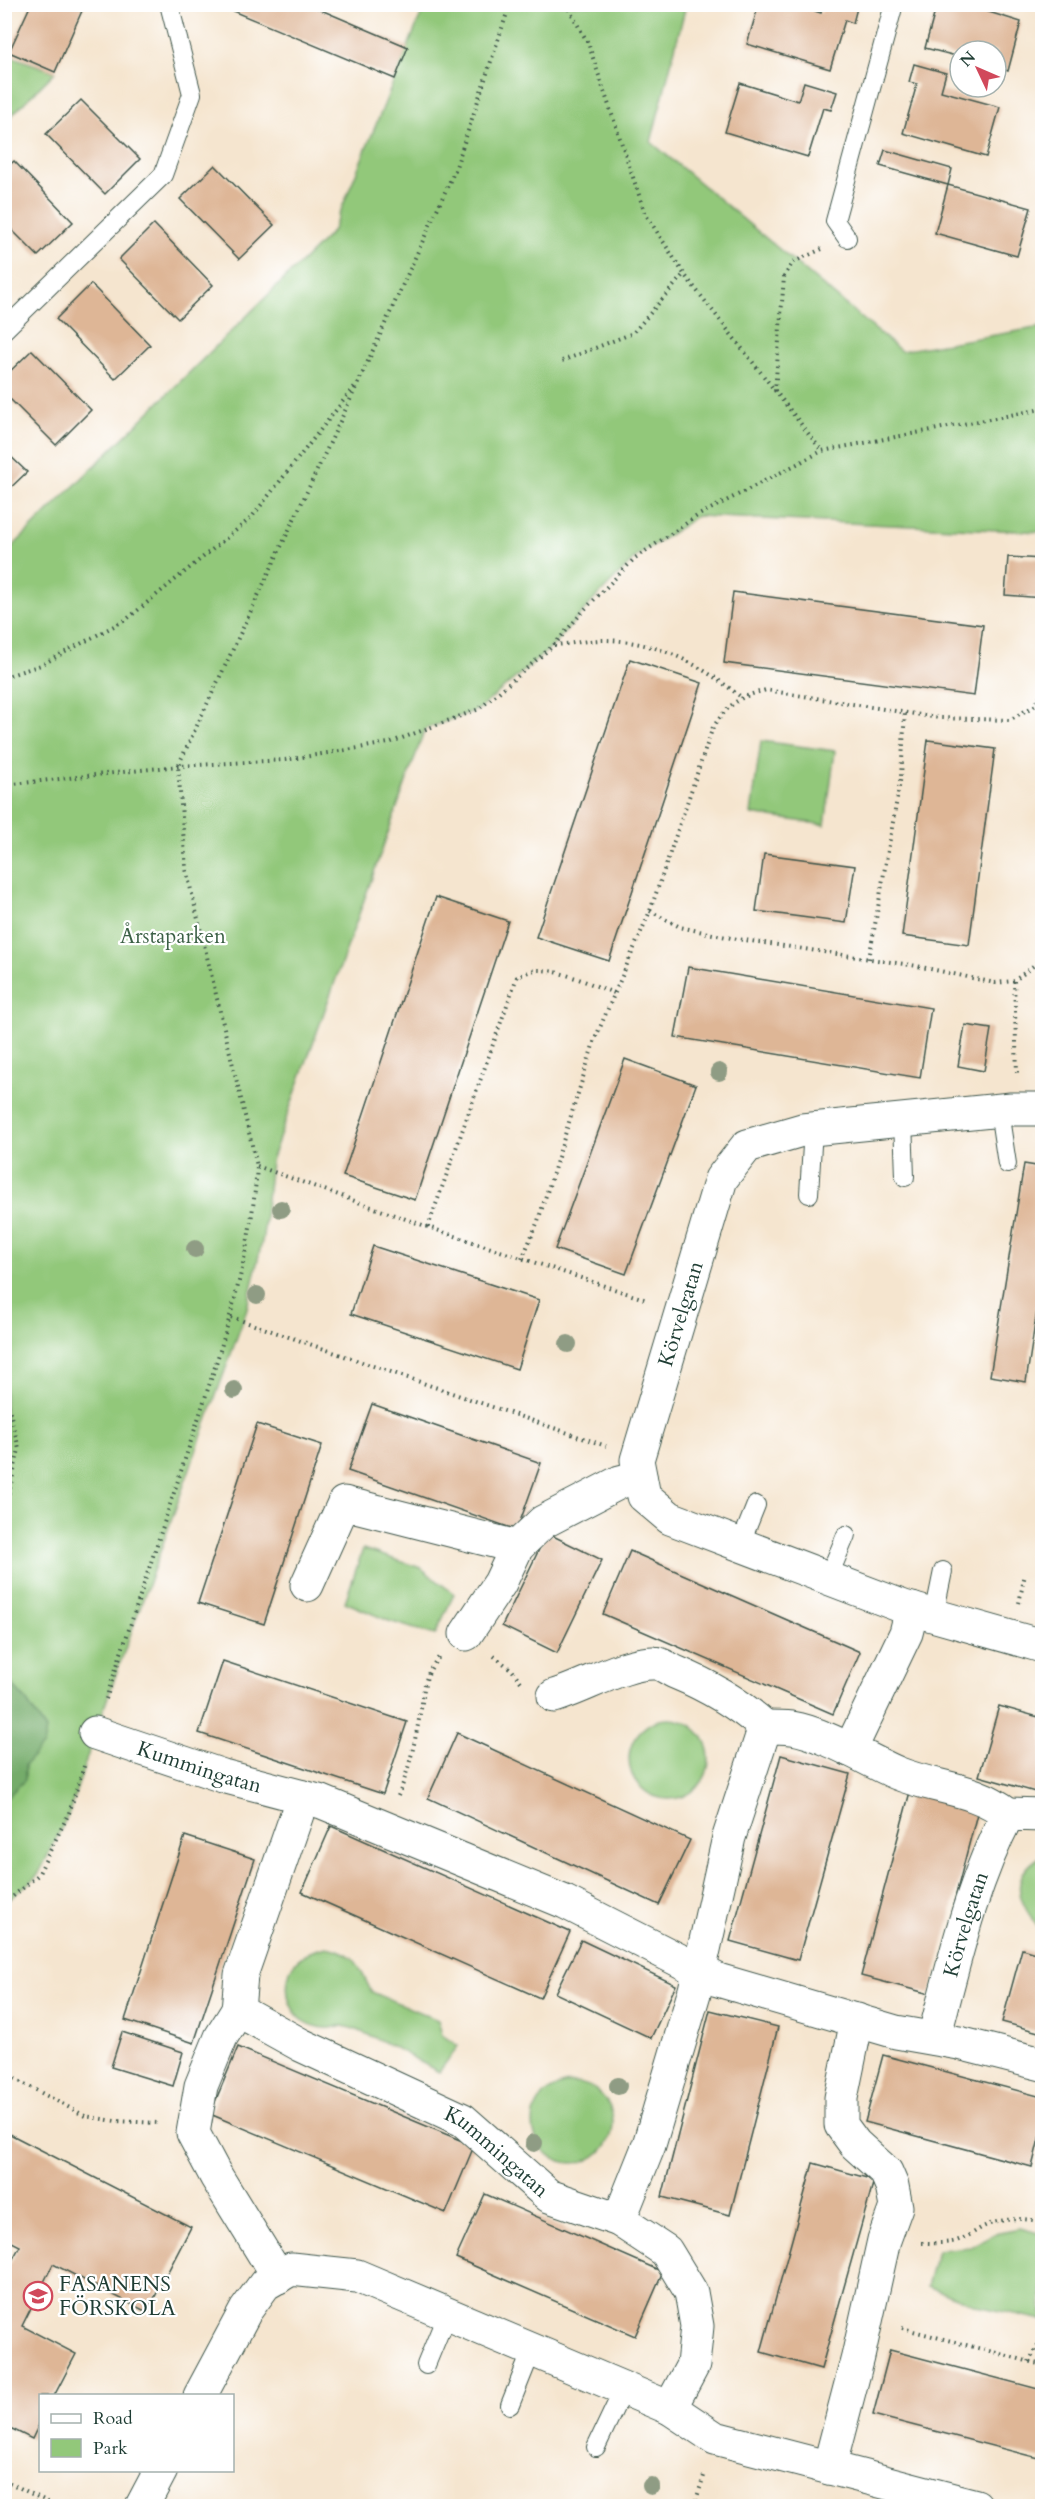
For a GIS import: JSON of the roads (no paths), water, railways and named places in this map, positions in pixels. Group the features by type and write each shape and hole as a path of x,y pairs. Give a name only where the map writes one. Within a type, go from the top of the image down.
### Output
{"street":[{"name":"Körvelgatan","path":"638,1468 681,1312 722,1179 747,1146 813,1129 1039,1108"},
{"path":"466,1634 500,1583 517,1547 543,1522 620,1482 638,1468 644,1496 670,1518 923,1612 1042,1646"},
{"path":"307,1585 344,1503 517,1547"},
{"path":"850,1750 906,1633 923,1612"},
{"path":"554,1696 578,1689 631,1667 656,1663 708,1686 743,1708 765,1727 794,1728 850,1750 898,1773 978,1795 993,1802 1008,1814 1042,1815"},
{"path":"619,2220 649,2145 699,1970 729,1837 749,1770 765,1727"},
{"name":"Kummingatan","path":"95,1733 223,1776 322,1802 565,1902 718,1980 896,2032 934,2038 1042,2064"},
{"path":"278,2277 216,2176 193,2133 201,2086 221,2037 238,2010 241,1975 303,1797"},
{"name":"Körvelgatan","path":"934,2038 972,1895 994,1839 1008,1814"},
{"name":"Kummingatan","path":"238,2010 301,2045 464,2120 549,2196 619,2220 666,2251 691,2292 697,2326 693,2365 670,2408"},
{"path":"829,2468 887,2232 896,2207 892,2186 886,2172 855,2144 841,2125 841,2098 858,2020"},
{"path":"201,2394 246,2310 265,2284 291,2269 357,2276 670,2408 715,2438 976,2506"},
{"path":"142,2506 160,2472"}],"lane":[{"path":"847,238 835,221 894,4"},
{"path":"4,330 163,175 192,94 168,5"},
{"path":"999,1111 1007,1164"},
{"path":"903,1120 905,1177"},
{"path":"809,1194 813,1129"},
{"path":"740,1545 756,1505"},
{"path":"828,1578 846,1535"},
{"path":"923,1612 943,1571"},
{"path":"426,2365 447,2314"},
{"path":"510,2406 532,2350"},
{"path":"596,2447 624,2388"}],"place":[{"name":"FASANENS FÖRSKOLA","path":"38,2296"}],"park label":[{"name":"Årstaparken","path":"173,936"}]}
